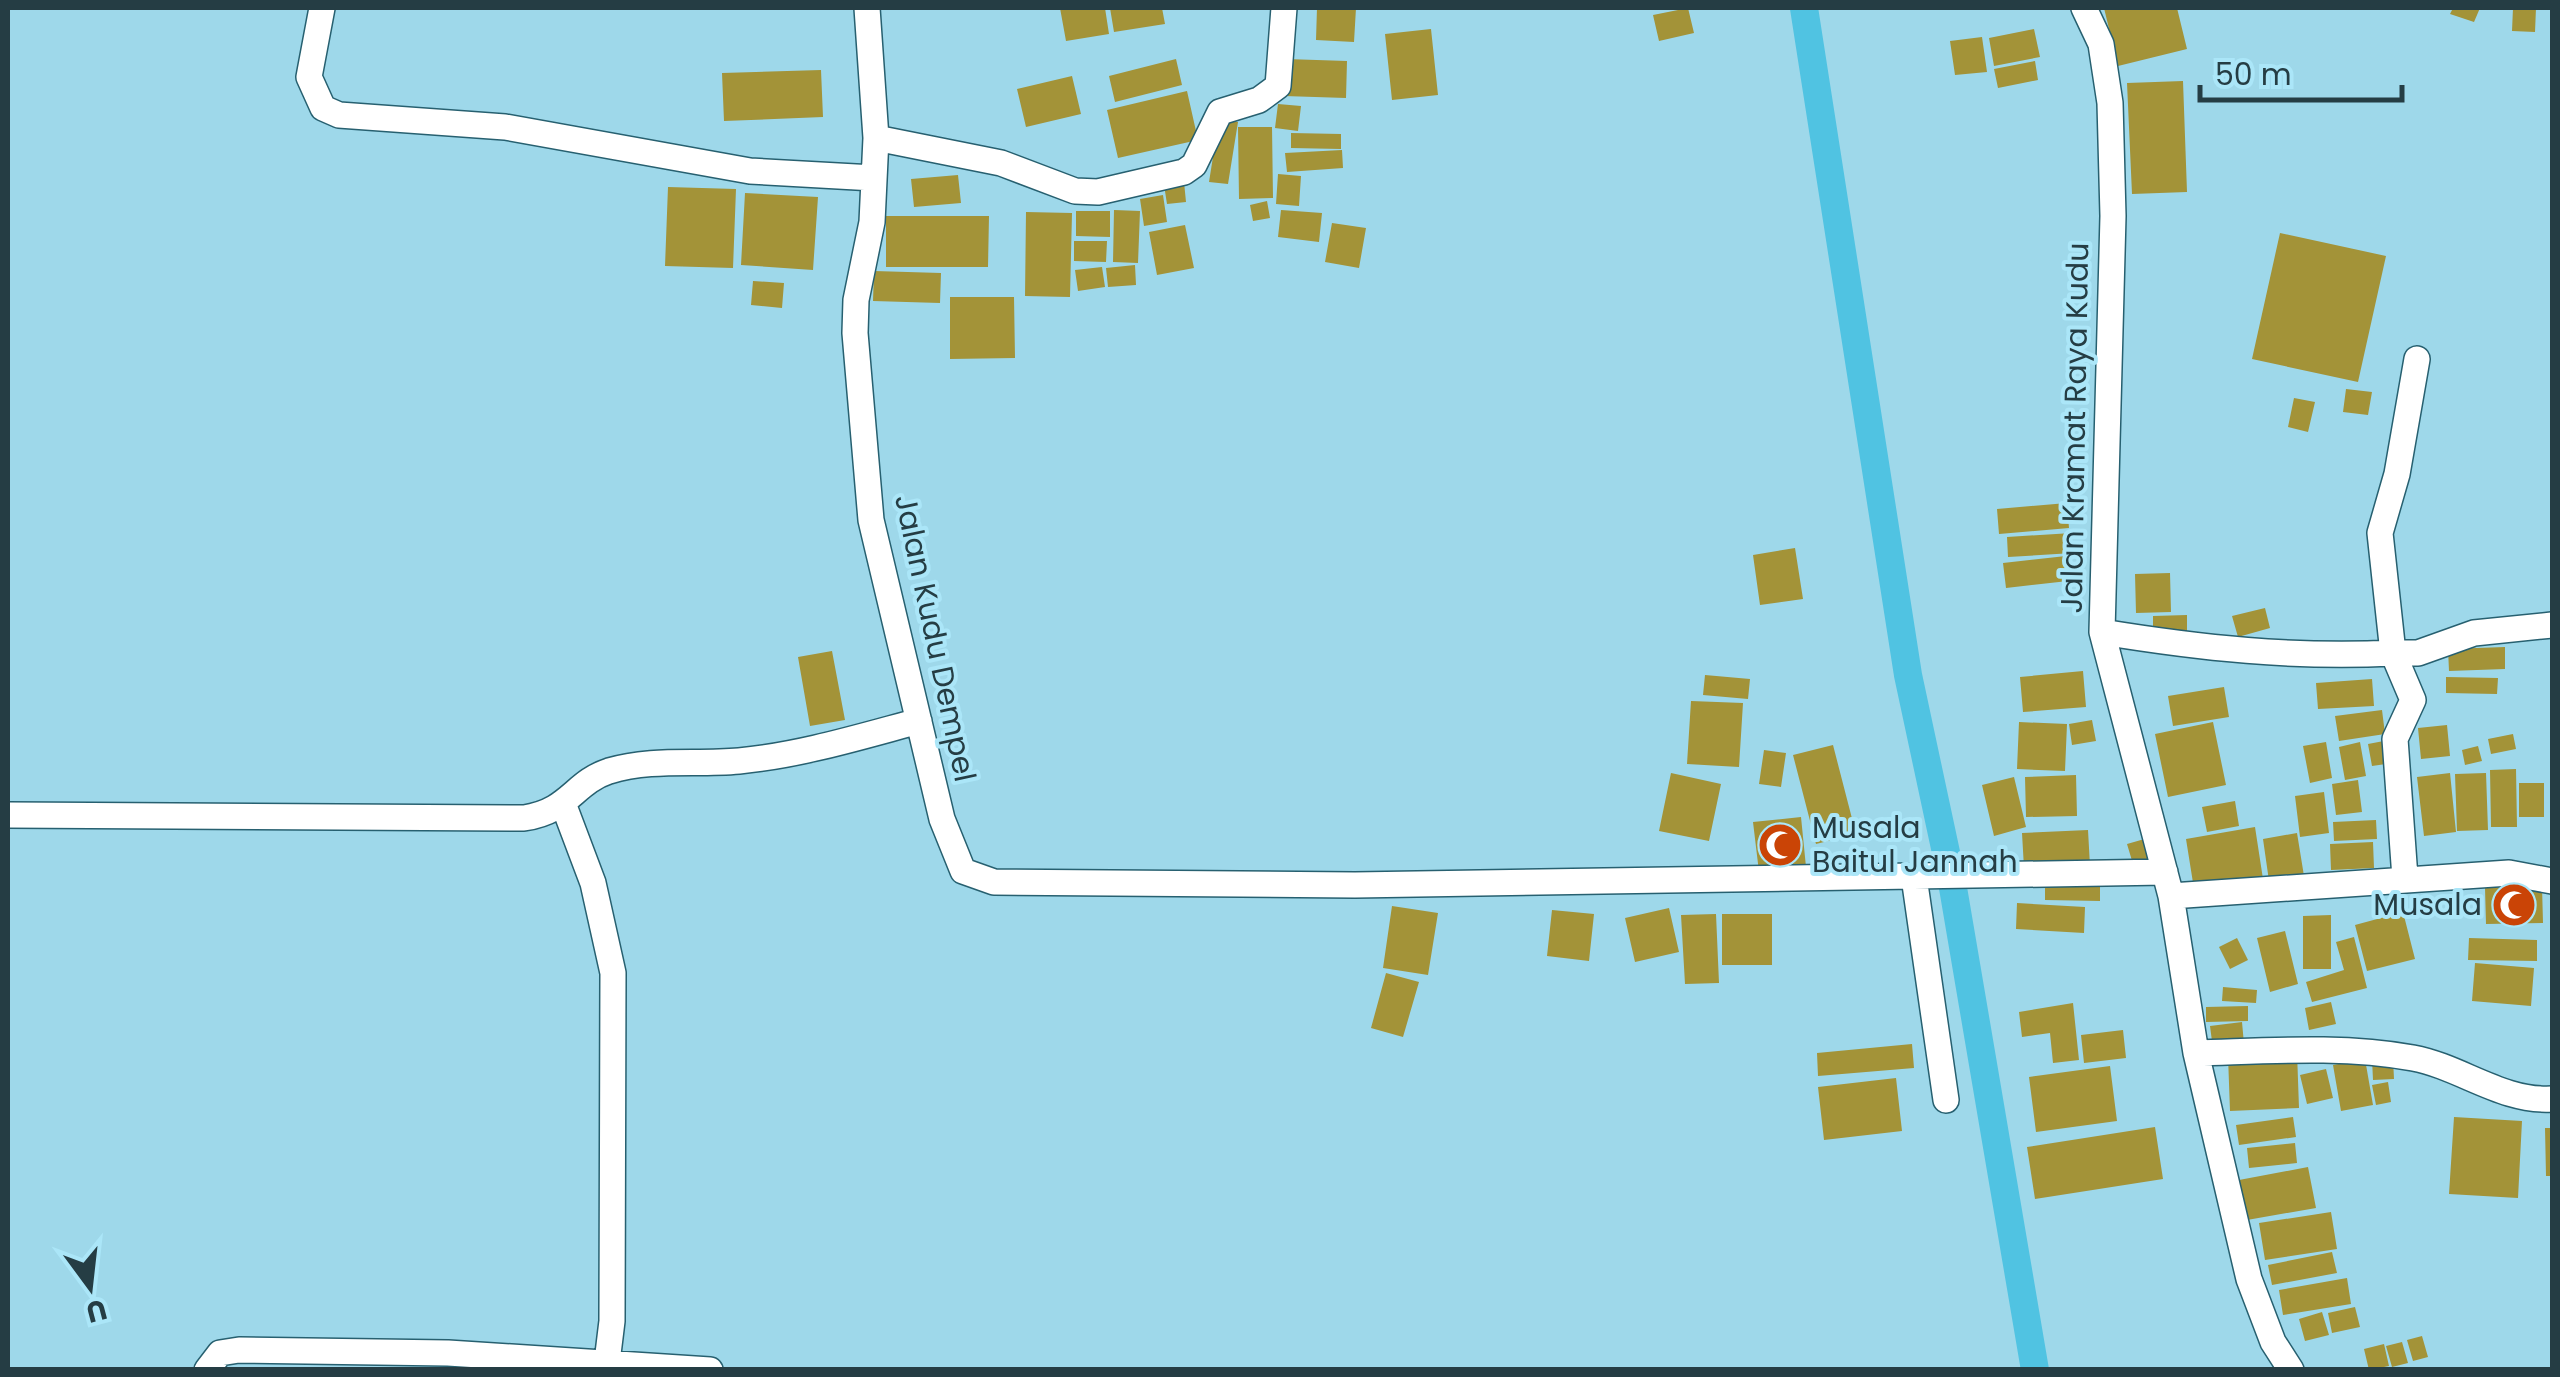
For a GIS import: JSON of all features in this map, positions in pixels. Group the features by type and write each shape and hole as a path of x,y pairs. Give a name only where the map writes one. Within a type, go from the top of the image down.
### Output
{"street":[{"path":"322,8 310,78 323,108 339,115 505,128 750,171 874,178"},
{"name":"Jalan Kudu Dempel","path":"867,8 876,138 855,334 871,520 942,819 963,871 994,882 1355,886 1924,876"},
{"path":"876,138 1001,163 1075,191 1116,189 1184,172 1194,165 1220,112 1260,100 1278,86 1284,8"},
{"name":"Jalan Kramat Raya Kudu","path":"2084,8 2106,60 2110,103 2113,216 2102,632 2168,884 2196,1054 2249,1279 2273,1342 2290,1370"},
{"path":"2405,878 2394,739 2413,700 2393,653 2380,534 2397,474 2417,359"},
{"path":"2102,632 2205,649 2324,656 2418,652 2474,633 2552,625"},
{"path":"8,815 524,818 564,806 581,788 607,772 670,760 734,761 797,754 919,721"},
{"path":"564,806 593,882 613,973 612,1321 607,1362"},
{"path":"1946,1100 1924,876 1976,872 2168,884 2509,873 2552,881"},
{"path":"2196,1054 2302,1050 2387,1054 2460,1070 2501,1092 2552,1099"},
{"path":"207,1370 220,1353 239,1350 448,1353 710,1370"}],"building":[{"path":"1060,8 1105,8 1109,34 1066,41"},
{"path":"1110,8 1162,8 1165,24 1114,32"},
{"path":"1317,8 1356,8 1354,42 1316,40"},
{"path":"1688,8 1694,33 1659,41 1653,15"},
{"path":"2104,8 2177,8 2187,49 2118,66"},
{"path":"2453,8 2480,8 2474,22 2450,14"},
{"path":"2513,8 2536,8 2535,32 2512,31"},
{"path":"1431,29 1438,95 1392,100 1385,34"},
{"path":"2034,29 2040,57 1994,66 1989,38"},
{"path":"1982,37 1987,72 1955,75 1950,41"},
{"path":"1176,59 1182,85 1115,102 1109,76"},
{"path":"1286,59 1347,61 1346,98 1284,96"},
{"path":"2035,61 2038,80 1998,88 1994,69"},
{"path":"821,70 823,117 724,121 722,73"},
{"path":"1072,76 1081,114 1026,127 1017,89"},
{"path":"2183,81 2187,192 2132,194 2127,83"},
{"path":"1187,91 1198,140 1118,158 1107,110"},
{"path":"1278,104 1301,106 1298,131 1275,128"},
{"path":"1219,119 1238,122 1228,184 1209,182"},
{"path":"1238,127 1272,127 1273,198 1239,199"},
{"path":"1291,133 1341,134 1341,149 1291,148"},
{"path":"1342,150 1343,168 1287,172 1285,153"},
{"path":"1278,174 1301,176 1299,206 1276,204"},
{"path":"958,175 961,203 914,207 911,179"},
{"path":"1184,182 1186,202 1167,204 1164,185"},
{"path":"668,187 736,189 733,268 665,266"},
{"path":"745,193 818,197 813,270 741,265"},
{"path":"1163,195 1167,222 1144,226 1140,199"},
{"path":"1267,201 1270,218 1253,221 1250,205"},
{"path":"1114,210 1140,211 1138,263 1113,262"},
{"path":"1281,210 1322,213 1319,242 1278,237"},
{"path":"1076,211 1110,211 1110,237 1076,236"},
{"path":"1026,212 1072,213 1070,297 1025,296"},
{"path":"886,216 989,216 988,267 886,267"},
{"path":"1332,223 1366,228 1359,268 1325,262"},
{"path":"1185,225 1194,268 1157,275 1149,232"},
{"path":"2280,233 2386,256 2358,382 2252,359"},
{"path":"1074,241 1107,241 1106,262 1074,261"},
{"path":"1135,265 1136,285 1108,287 1106,268"},
{"path":"1102,267 1105,287 1078,291 1075,270"},
{"path":"874,271 941,273 940,303 873,301"},
{"path":"753,281 784,283 782,308 751,305"},
{"path":"950,297 1014,297 1015,358 950,359"},
{"path":"2346,389 2372,392 2368,415 2343,412"},
{"path":"2294,398 2315,402 2308,432 2288,427"},
{"path":"2067,503 2069,528 1999,534 1997,509"},
{"path":"2072,533 2073,553 2008,557 2007,537"},
{"path":"1795,548 1803,599 1760,605 1753,555"},
{"path":"2066,556 2068,581 2006,588 2003,563"},
{"path":"2170,573 2171,612 2136,613 2135,574"},
{"path":"2265,608 2270,628 2238,637 2232,616"},
{"path":"2187,615 2187,633 2153,633 2153,616"},
{"path":"2505,647 2505,669 2449,671 2448,649"},
{"path":"832,651 845,720 810,726 798,657"},
{"path":"2083,671 2086,707 2023,712 2020,677"},
{"path":"1705,675 1750,679 1748,699 1703,695"},
{"path":"2446,677 2498,678 2497,694 2446,693"},
{"path":"2372,679 2374,706 2318,709 2316,683"},
{"path":"2224,687 2229,717 2173,726 2168,696"},
{"path":"1691,701 1743,703 1739,767 1687,764"},
{"path":"2382,710 2385,734 2339,741 2335,716"},
{"path":"2092,720 2096,741 2072,745 2069,724"},
{"path":"2019,722 2067,724 2065,771 2017,769"},
{"path":"2213,722 2226,785 2168,797 2155,734"},
{"path":"2447,725 2450,756 2421,759 2418,728"},
{"path":"2513,734 2516,749 2491,754 2488,739"},
{"path":"2389,740 2393,763 2372,766 2368,744"},
{"path":"2326,742 2332,778 2310,783 2303,746"},
{"path":"2360,742 2366,776 2345,780 2339,747"},
{"path":"1833,745 1856,834 1816,844 1793,755"},
{"path":"2478,746 2482,761 2465,765 2462,750"},
{"path":"1764,750 1786,753 1781,787 1759,784"},
{"path":"2516,769 2517,827 2491,827 2490,770"},
{"path":"1671,773 1721,784 1709,841 1659,831"},
{"path":"2450,773 2456,832 2424,836 2417,777"},
{"path":"2486,773 2488,830 2457,831 2455,774"},
{"path":"2076,775 2077,816 2026,817 2025,777"},
{"path":"2014,777 2026,827 1994,836 1982,785"},
{"path":"2358,780 2362,812 2336,815 2332,784"},
{"path":"2519,783 2544,783 2544,817 2519,817"},
{"path":"2324,792 2329,833 2300,837 2295,796"},
{"path":"2235,801 2239,826 2207,832 2202,807"},
{"name":"Musala Baitul Jannah","path":"1801,817 1806,867 1759,872 1753,822"},
{"path":"2376,820 2377,839 2334,841 2333,822"},
{"path":"2255,827 2263,879 2194,889 2186,839"},
{"path":"2088,830 2090,866 2024,868 2022,833"},
{"path":"2297,833 2304,876 2269,881 2263,839"},
{"path":"2148,838 2154,858 2133,864 2127,844"},
{"path":"2373,842 2374,868 2331,870 2330,844"},
{"path":"2045,881 2100,881 2100,901 2045,900"},
{"name":"Musala","path":"2542,886 2543,923 2486,924 2485,888"},
{"path":"2017,903 2085,907 2084,933 2016,929"},
{"path":"1392,906 1438,913 1428,975 1383,968"},
{"path":"1669,908 1679,952 1635,962 1625,918"},
{"path":"1552,910 1594,914 1589,961 1547,956"},
{"path":"2403,912 2415,959 2367,971 2355,925"},
{"path":"1716,914 1719,983 1685,984 1681,915"},
{"path":"1722,914 1772,914 1772,965 1722,965"},
{"path":"2331,915 2331,969 2303,969 2303,916"},
{"path":"2285,931 2298,984 2270,992 2257,938"},
{"path":"2354,937 2367,988 2312,1002 2306,982 2344,970 2336,942"},
{"path":"2237,938 2248,960 2230,969 2219,947"},
{"path":"2469,938 2537,940 2537,961 2468,960"},
{"path":"2475,963 2534,968 2531,1006 2472,1001"},
{"path":"1386,973 1419,982 1403,1037 1371,1028"},
{"path":"2223,987 2257,990 2256,1003 2222,1001"},
{"path":"2331,1002 2336,1024 2309,1030 2305,1008"},
{"path":"2073,1003 2079,1060 2053,1063 2050,1033 2022,1037 2019,1012"},
{"path":"2248,1006 2248,1021 2206,1022 2206,1007"},
{"path":"2242,1022 2244,1044 2213,1049 2210,1026"},
{"path":"2123,1030 2126,1058 2084,1063 2081,1035"},
{"path":"1912,1044 1914,1068 1818,1076 1817,1053"},
{"path":"2297,1052 2299,1108 2230,1111 2228,1056"},
{"path":"2393,1058 2394,1079 2373,1080 2372,1059"},
{"path":"2365,1059 2373,1105 2341,1111 2333,1065"},
{"path":"2110,1066 2117,1121 2036,1132 2029,1077"},
{"path":"2326,1069 2333,1098 2307,1104 2300,1075"},
{"path":"1896,1078 1902,1131 1824,1140 1818,1087"},
{"path":"2388,1082 2391,1102 2376,1105 2372,1085"},
{"path":"2293,1117 2296,1137 2239,1145 2236,1125"},
{"path":"2454,1117 2522,1121 2518,1198 2449,1194"},
{"path":"2155,1127 2163,1179 2035,1199 2027,1147"},
{"path":"2545,1128 2552,1128 2552,1176 2546,1176"},
{"path":"2295,1143 2297,1163 2249,1168 2247,1148"},
{"path":"2308,1167 2316,1208 2247,1220 2239,1180"},
{"path":"2331,1212 2337,1249 2265,1260 2259,1223"},
{"path":"2332,1252 2337,1273 2272,1285 2268,1265"},
{"path":"2347,1278 2351,1304 2283,1315 2279,1290"},
{"path":"2355,1307 2360,1327 2332,1333 2328,1313"},
{"path":"2322,1312 2329,1335 2305,1341 2299,1319"},
{"path":"2422,1336 2428,1357 2413,1361 2407,1340"},
{"path":"2402,1342 2408,1363 2392,1367 2386,1346"},
{"path":"2384,1344 2389,1366 2369,1370 2364,1349"}],"waterway":[{"path":"1804,8 1908,675 1951,876 2035,1370"}],"place":[{"name":"Musala Baitul Jannah","path":"1780,845"},
{"name":"Musala","path":"2514,905"}]}
